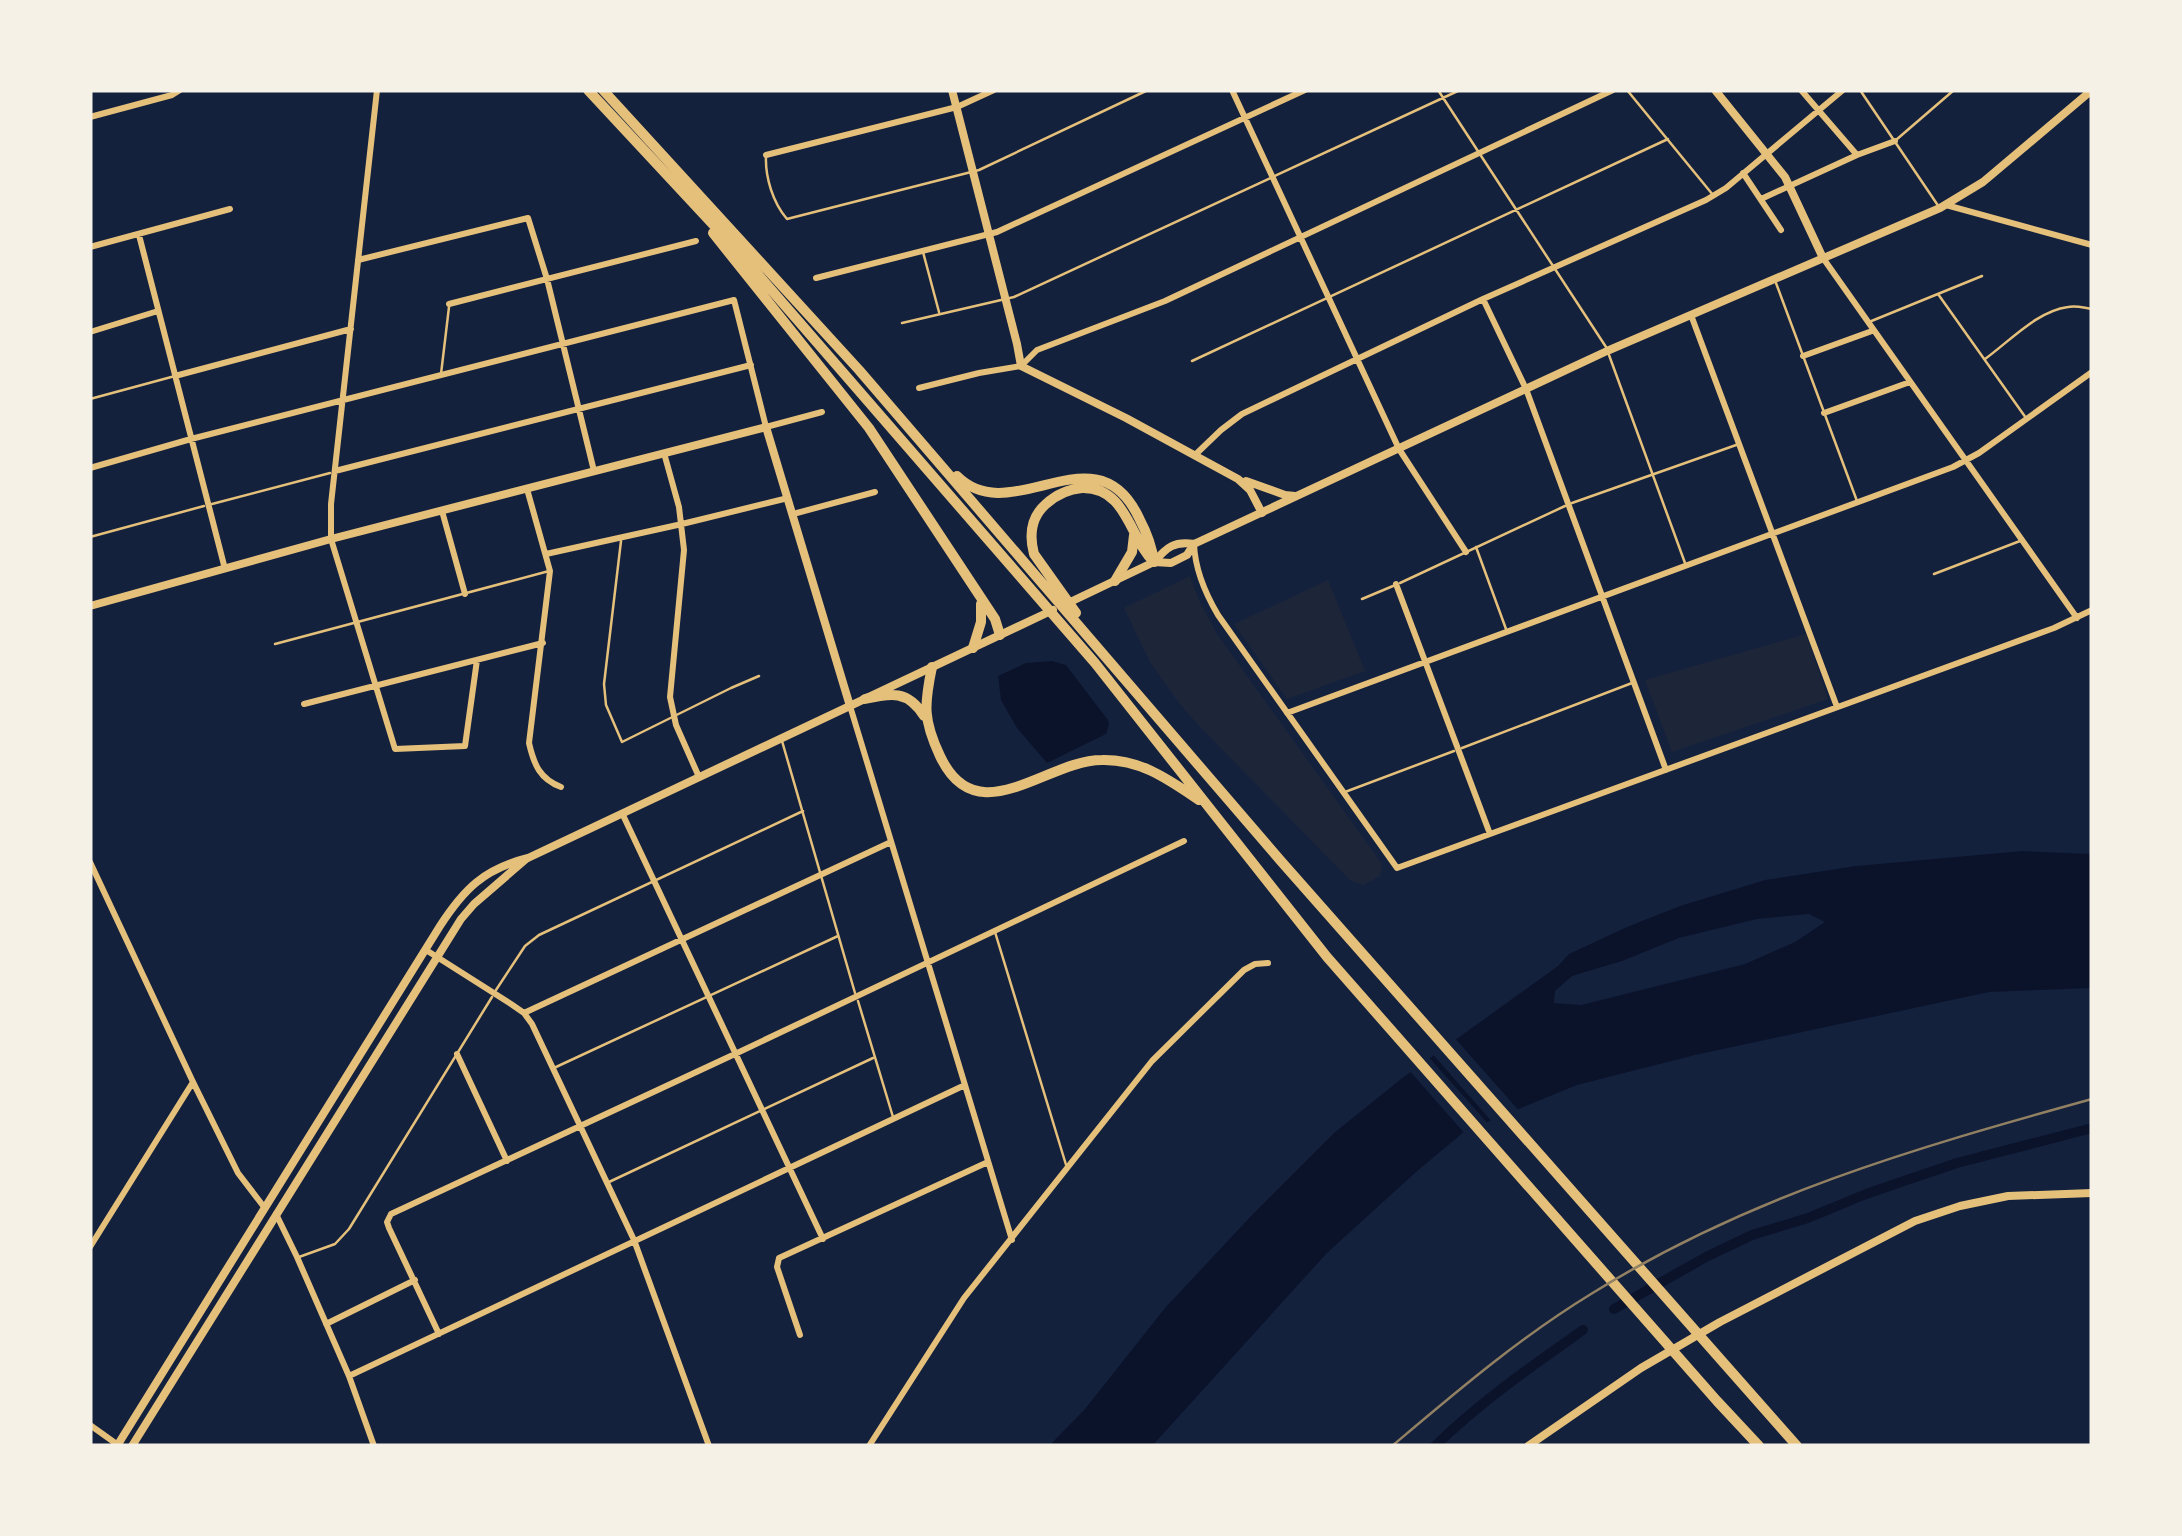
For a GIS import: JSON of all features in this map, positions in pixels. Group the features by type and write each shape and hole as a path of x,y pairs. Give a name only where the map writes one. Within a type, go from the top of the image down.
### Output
{"highway":[{"path":"588,90 748,263 1095,662 1350,984 1716,1402 1759,1446"},
{"path":"603,90 962,480 975,488 1002,494 1080,478 1097,479 1113,486 1136,509 1152,543 1154,562"},
{"path":"665,174 869,428 995,619 1000,635"},
{"path":"859,370 1372,964 1797,1446"},
{"path":"1112,663 1034,554 1032,526 1042,508 1054,498 1088,488 1114,499 1154,562"},
{"path":"1115,581 1132,552 1133,530"},
{"path":"973,648 982,610 980,598"},
{"path":"932,667 924,706 927,721 946,768 963,784 977,791 1002,792 1076,763 1115,760 1153,770 1208,807"},
{"path":"865,699 898,694 916,704 927,721"}],"main road":[{"path":"952,90 1021,366 1238,478 1299,496"},
{"path":"1714,90 1768,152 1791,186 1823,258"},
{"path":"117,1446 451,909 476,882 503,864 528,858 1080,598 1154,562 1165,550 1181,542 1194,544 1607,351 1943,207 1983,182 2085,92"},
{"path":"90,606 330,539 766,427 850,706"},
{"path":"1238,478 1250,490 1262,513"},
{"path":"132,1446 437,958 474,904 528,858"},
{"path":"1528,1446 1720,1322 1904,1226 1982,1200 2034,1194 2092,1194"}],"street":[{"path":"90,116 180,90"},
{"path":"378,90 330,539 395,748 466,746 477,660"},
{"path":"766,155 956,107 994,90"},
{"path":"1232,90 1399,449 1466,552"},
{"path":"816,278 989,234 1305,90"},
{"path":"918,388 1021,366 1037,350 1165,301 1613,90"},
{"path":"1801,90 1857,155"},
{"path":"1195,455 1242,414 1356,358 1714,196 1842,90"},
{"path":"1760,199 1894,141"},
{"path":"1744,173 1781,230"},
{"path":"1943,207 2092,244"},
{"path":"90,248 230,209"},
{"path":"358,260 528,218 594,471"},
{"path":"138,234 225,569"},
{"path":"449,304 696,241"},
{"path":"1823,258 2078,618"},
{"path":"1484,299 1526,389 1666,770"},
{"path":"90,468 734,300 766,427 822,412"},
{"path":"90,332 158,311"},
{"path":"1692,315 1837,707"},
{"path":"175,376 351,329"},
{"path":"1803,356 1873,330"},
{"path":"335,471 751,365"},
{"path":"1287,713 1966,461 2092,372"},
{"path":"1824,413 1910,382"},
{"path":"664,453 682,524 683,574 670,693 674,717 699,777"},
{"path":"527,488 550,571 530,744 534,765 541,775 562,787"},
{"path":"792,514 876,492"},
{"path":"546,554 788,498"},
{"path":"442,510 465,594"},
{"path":"1194,544 1196,563 1212,605 1397,868 2092,610"},
{"path":"1396,584 1490,834"},
{"path":"304,704 543,643"},
{"path":"850,706 1012,1240"},
{"path":"622,813 823,1239"},
{"path":"439,1334 389,1228 388,1217 1184,841"},
{"path":"524,1013 892,842"},
{"path":"91,867 238,1173 264,1207"},
{"path":"426,950 524,1013 554,1068 634,1240 709,1446"},
{"path":"869,1446 964,1298 1152,1062 1244,970 1268,963"},
{"path":"457,1054 507,1161"},
{"path":"90,1246 193,1082"},
{"path":"349,1376 965,1085"},
{"path":"800,1335 777,1267 780,1258 988,1162"},
{"path":"276,1214 349,1376 374,1446"},
{"path":"326,1324 414,1280"},
{"path":"90,1425 117,1446"}],"lane":[{"path":"766,155 772,189 787,219 973,171 1148,90"},
{"path":"1438,90 1607,351 1686,564"},
{"path":"902,323 1014,297 1460,90"},
{"path":"1627,90 1714,196"},
{"path":"1860,90 1943,207"},
{"path":"1894,141 1954,90"},
{"path":"1192,362 1668,140"},
{"path":"922,250 939,314"},
{"path":"1868,323 1982,276"},
{"path":"1775,279 1857,502"},
{"path":"1938,294 2027,419"},
{"path":"440,375 449,304"},
{"path":"1984,360 2053,311 2071,306 2092,309"},
{"path":"90,399 175,376"},
{"path":"1362,599 1567,504 1739,444"},
{"path":"90,537 335,471"},
{"path":"622,536 604,684 609,715 622,742 759,676"},
{"path":"1934,574 2022,540"},
{"path":"1476,547 1507,630"},
{"path":"275,644 550,571"},
{"path":"1343,792 1634,683"},
{"path":"781,738 893,1119"},
{"path":"298,1257 335,1244 349,1229 525,946 653,880 802,811"},
{"path":"995,931 1067,1170"},
{"path":"554,1068 838,936"},
{"path":"607,1183 875,1057"}],"shaded area":[{"path":"1190,576 1217,634 1382,864 1380,876 1363,885 1350,880 1200,727 1150,662 1124,608"},
{"path":"1328,580 1365,671 1287,699 1234,624"},
{"path":"1806,634 1828,699 1672,752 1645,680"},
{"path":"1052,661 1066,665 1109,725 1106,734 1047,763 1017,728 1001,700 998,676 1026,663"},
{"path":"2022,851 2092,854 2092,988 1989,992 1695,1055 1577,1085 1465,1131 1327,1253 1152,1446 1049,1446 1085,1409 1165,1308 1334,1133 1569,954 1680,906 1765,880 1856,866","holes":["1809,914 1825,922 1795,942 1745,964 1581,1005 1554,1003 1555,991 1572,976 1679,938 1757,919"]}],"pier":[{"path":"1452,1035 1521,1113 1494,1124 1430,1051"},
{"path":"1426,1054 1490,1126 1467,1136 1407,1068"}],"waterway":[{"path":"1614,1309 1752,1235 1957,1163 2092,1128"},
{"path":"1435,1446 1488,1399 1583,1330"}],"railway":[{"path":"1392,1446 1539,1329 1650,1259 1772,1202 1834,1178 2092,1099"}]}
